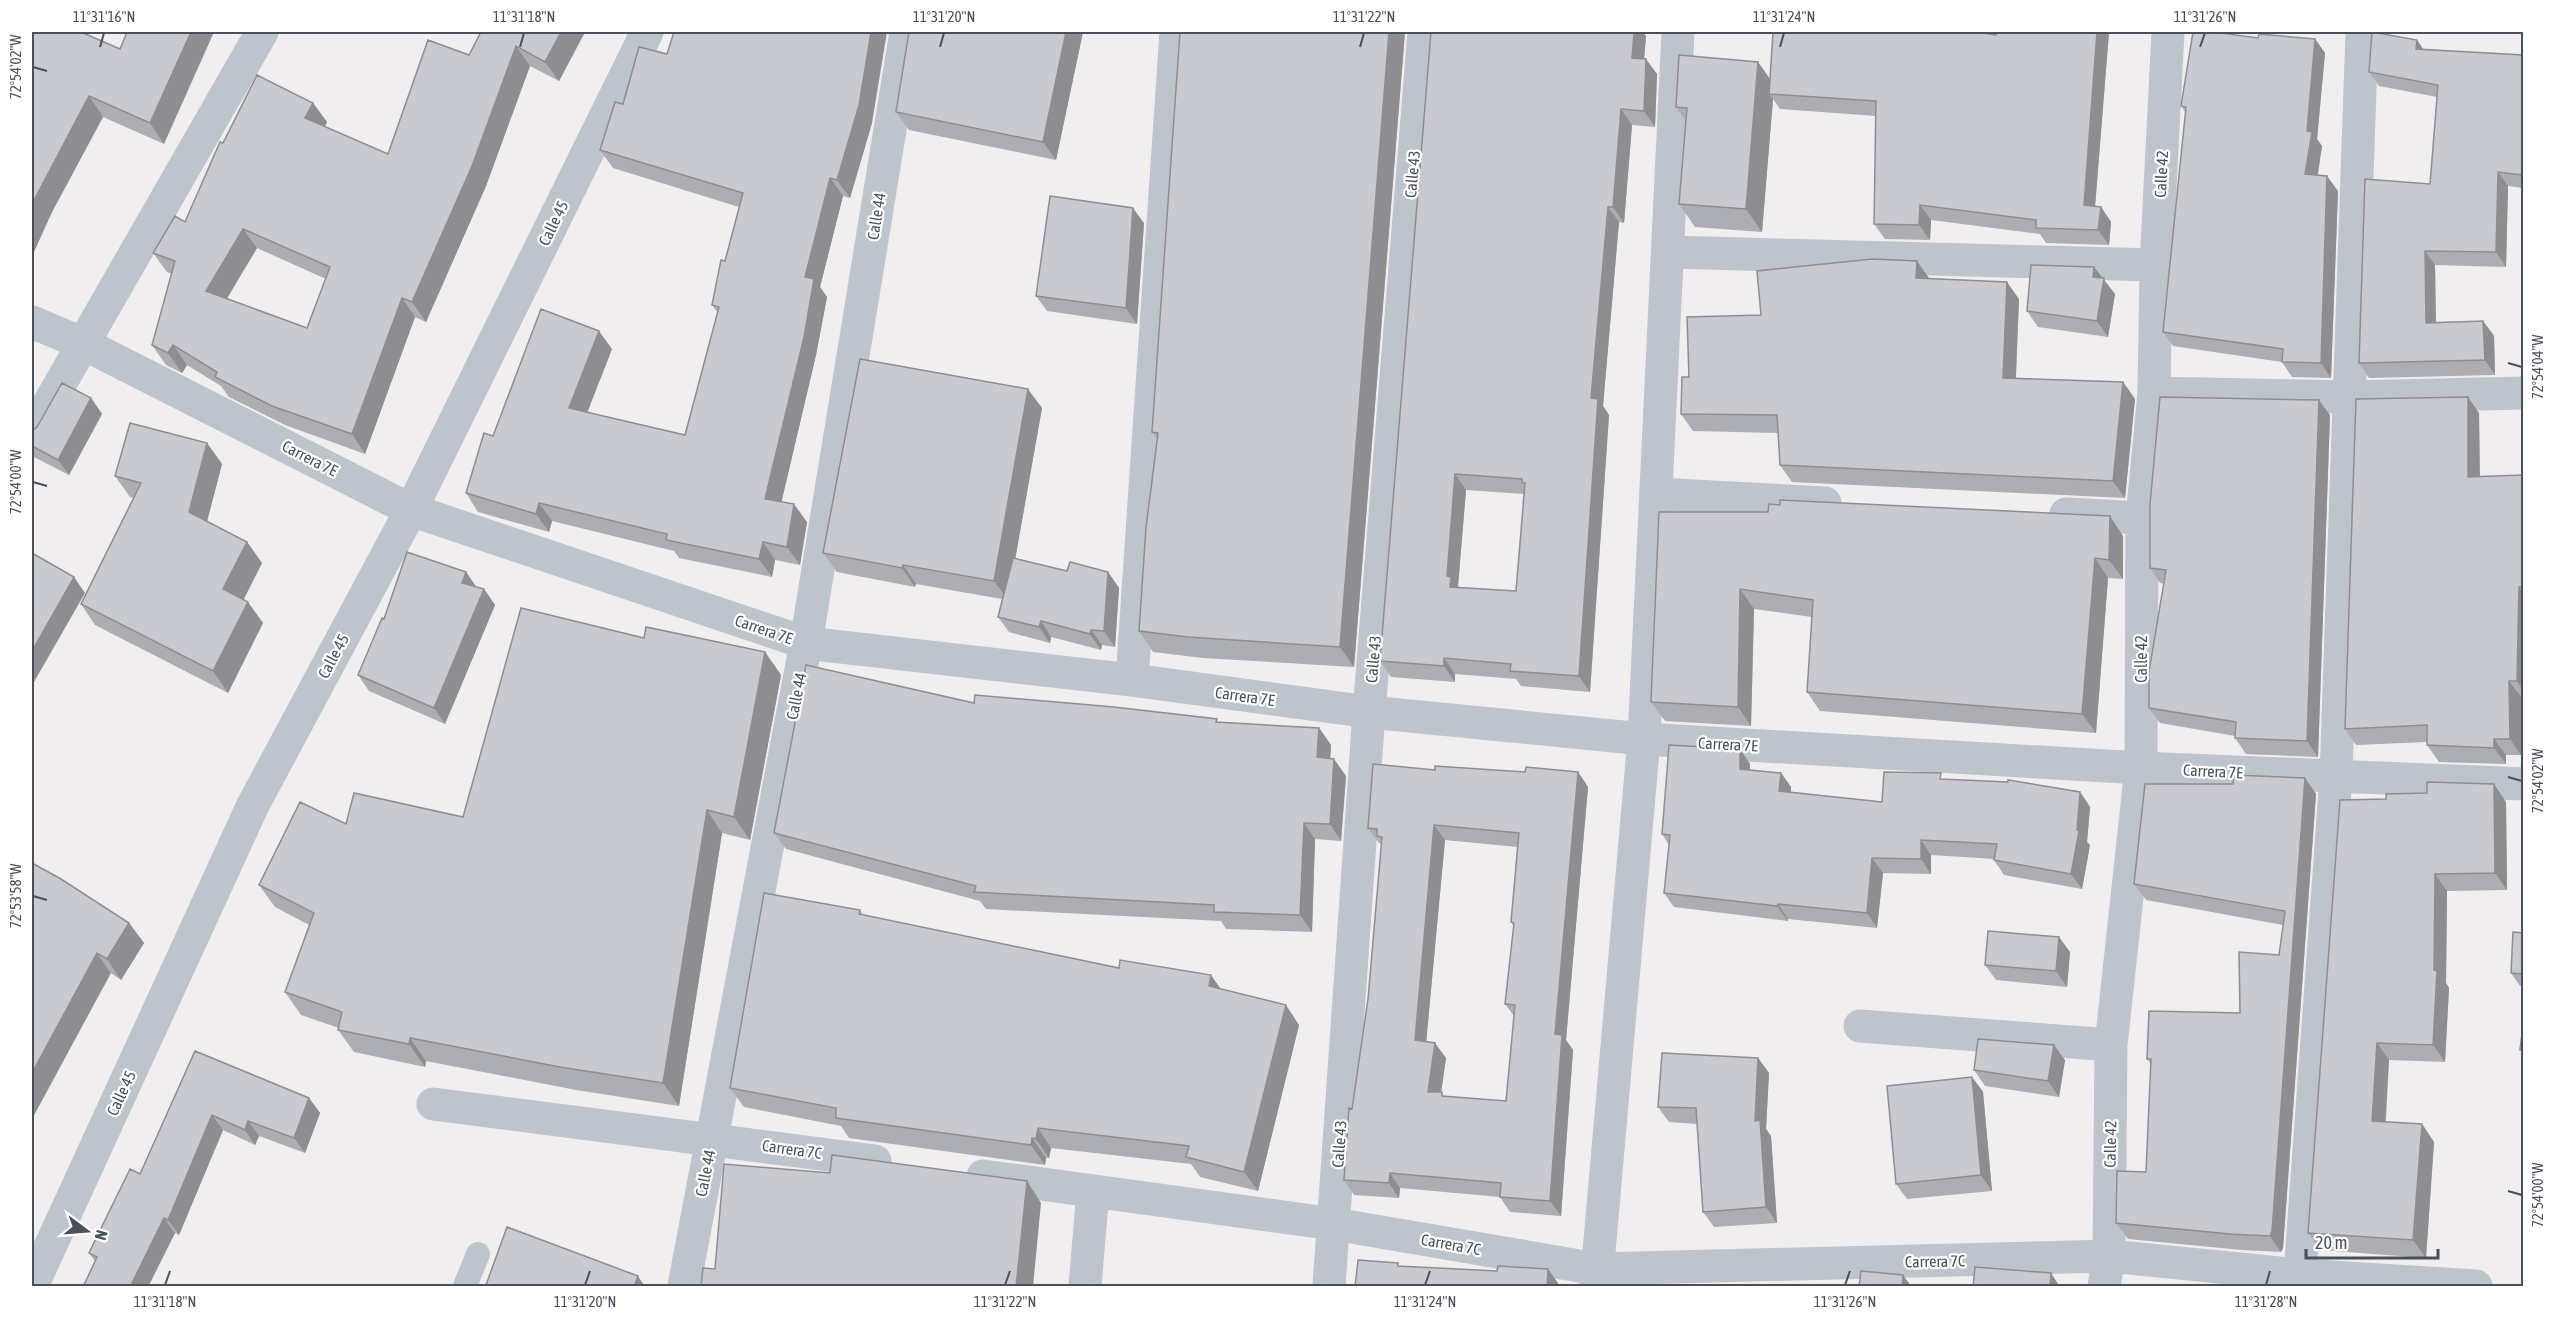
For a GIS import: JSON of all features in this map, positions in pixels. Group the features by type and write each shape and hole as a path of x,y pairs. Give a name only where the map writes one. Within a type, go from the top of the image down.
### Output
{"street":[{"path":"32,433 262,32"},
{"name":"Calle 45","path":"32,1287 254,805 411,510 647,32"},
{"name":"Calle 44","path":"684,1287 806,643 906,32"},
{"path":"1132,680 1176,32"},
{"name":"Calle 43","path":"1329,1287 1369,712 1424,32"},
{"path":"1596,1278 1644,739 1678,32"},
{"name":"Calle 42","path":"2106,1271 2111,1045 2141,768 2142,518 2154,393 2156,265 2168,32"},
{"path":"2300,1275 2336,777 2362,32"},
{"path":"1668,252 2156,265"},
{"name":"Carrera 7E","path":"32,322 84,344 411,510 806,643 1132,680 1369,712 1644,739 2141,768 2523,784"},
{"path":"2154,393 2350,397 2523,393"},
{"path":"1656,494 1857,504"},
{"path":"2035,513 2142,518"},
{"path":"1860,1026 2111,1045"},
{"name":"Carrera 7C","path":"433,1104 711,1138 908,1166"},
{"name":"Carrera 7C","path":"954,1172 1334,1224 1596,1278 2106,1271 2300,1275 2476,1287"},
{"path":"1085,1287 1093,1191"}],"lane":[{"path":"465,1287 478,1254"}],"building":[{"path":"32,32 81,32 120,49 127,32 191,32 150,123 89,96 32,204"},
{"path":"481,32 561,32 545,62 516,46 472,166 412,302 402,298 352,434 272,406 215,377 217,372 173,345 168,353 152,345 175,261 153,253 175,216 185,222 220,142 223,143 257,75 313,103 305,118 388,154 428,40 469,55","holes":["243,229 330,267 307,328 206,291"]},
{"path":"674,32 871,32 859,105 837,180 830,178 805,277 814,279 804,337 765,499 794,504 787,547 763,542 759,559 666,540 667,534 539,503 536,514 466,493 484,433 493,436 541,309 599,331 569,408 685,435 719,307 712,305 721,260 725,261 743,193 600,150 615,102 623,104 639,47 667,54"},
{"path":"909,32 1066,32 1043,142 896,112"},
{"path":"1180,32 1389,32 1340,647 1188,637 1139,631 1146,528 1158,433 1152,432"},
{"path":"1431,32 1634,32 1632,58 1646,59 1644,111 1621,109 1613,207 1608,207 1591,398 1598,399 1579,676 1510,671 1511,664 1444,658 1444,666 1380,661","holes":["1455,474 1522,479 1522,483 1525,483 1516,591 1450,587 1451,577 1447,576"]},
{"path":"1773,32 1977,32 1996,35 1996,32 2097,32 2084,205 2101,207 2098,230 2036,228 2036,220 1920,205 1919,225 1874,224 1876,101 1769,94"},
{"path":"2193,32 2213,32 2258,38 2259,34 2315,39 2307,131 2312,132 2305,174 2327,176 2321,363 2282,362 2283,349 2163,332 2186,107 2181,106"},
{"path":"2372,32 2417,40 2416,49 2523,55 2523,175 2498,172 2496,252 2425,251 2426,323 2483,321 2485,360 2359,363 2365,179 2430,184 2438,85 2369,72"},
{"path":"1679,55 1758,62 1746,209 1679,204 1687,108 1676,107"},
{"path":"1050,196 1133,208 1126,308 1036,296"},
{"path":"1872,259 1917,261 1916,278 2007,282 2003,378 2123,382 2113,481 1780,465 1777,415 1681,414 1682,377 1689,377 1687,317 1761,315 1757,271"},
{"path":"2031,265 2094,267 2093,277 2104,278 2097,321 2027,311"},
{"path":"860,359 1028,389 994,581 903,565 902,568 823,553"},
{"path":"62,383 91,398 58,460 32,446 32,431 37,427"},
{"path":"2160,397 2319,400 2307,741 2235,738 2236,722 2149,708 2149,672 2166,570 2150,568 2150,504"},
{"path":"2468,397 2468,477 2523,475 2523,587 2519,587 2517,681 2509,681 2510,739 2494,739 2494,748 2427,745 2427,725 2345,729 2356,399"},
{"path":"130,423 207,443 189,512 247,542 223,589 248,602 213,671 81,604 141,483 115,476"},
{"path":"1780,500 2110,516 2109,560 2095,558 2082,714 1807,692 1813,600 1740,589 1738,707 1651,702 1659,512 1768,512 1769,504 1780,505"},
{"path":"407,552 466,572 462,583 484,589 434,708 358,675 382,618 384,619"},
{"path":"32,553 74,577 32,651"},
{"path":"1013,558 1067,571 1070,562 1108,572 1104,631 1091,630 1090,634 1041,621 1039,627 998,617"},
{"path":"521,608 644,638 646,627 765,652 734,817 707,810 663,1083 560,1067 410,1038 409,1044 338,1030 342,1012 285,992 314,913 259,885 300,802 346,824 354,793 463,817"},
{"path":"806,665 974,703 975,695 1114,707 1217,719 1216,722 1319,728 1317,757 1334,759 1330,824 1304,823 1300,915 1214,912 1214,905 974,892 976,886 774,833"},
{"path":"1669,745 1740,749 1740,769 1781,773 1779,791 1882,802 1884,772 1941,773 1940,779 2008,782 2008,780 2080,792 2077,830 2079,831 2071,874 1994,860 1997,844 1921,840 1921,859 1872,858 1867,913 1778,904 1777,906 1664,893 1670,835 1662,834"},
{"path":"1373,764 1435,770 1435,766 1525,772 1526,767 1578,772 1555,1034 1562,1035 1550,1201 1500,1197 1501,1183 1390,1173 1389,1183 1344,1180 1349,1108 1352,1109 1368,999 1382,837 1377,836 1377,829 1368,828","holes":["1434,825 1519,833 1511,922 1514,923 1505,1004 1515,1005 1506,1101 1442,1096 1442,1092 1428,1092 1435,1043 1415,1040"]},
{"path":"2234,775 2305,778 2272,1231 2270,1236 2230,1234 2116,1223 2117,1171 2146,1172 2151,1059 2147,1059 2149,1011 2240,1013 2239,952 2279,955 2285,911 2134,884 2145,784 2233,784"},
{"path":"2427,782 2494,784 2495,873 2435,874 2434,970 2437,971 2433,1045 2377,1043 2372,1121 2422,1124 2413,1240 2308,1233 2340,800 2386,799 2386,794 2427,793"},
{"path":"32,863 129,923 107,959 97,953 32,1073"},
{"path":"764,893 860,910 859,914 1119,968 1120,960 1211,975 1209,986 1286,1005 1244,1172 1186,1157 1189,1146 1038,1128 1036,1139 1032,1138 1031,1145 836,1118 836,1108 730,1088"},
{"path":"1988,931 2059,937 2056,971 1985,965"},
{"path":"2513,932 2523,933 2523,974 2511,973"},
{"path":"2523,1025 2523,1050 2520,1050"},
{"path":"1978,1039 2054,1045 2048,1081 1974,1070"},
{"path":"195,1051 309,1098 294,1138 248,1121 245,1130 212,1115 168,1220 164,1218 130,1287 83,1287 97,1257 89,1253 130,1169 140,1174"},
{"path":"1662,1053 1758,1058 1755,1121 1760,1120 1766,1207 1703,1212 1696,1108 1658,1107"},
{"path":"1972,1077 1981,1175 1896,1184 1887,1086"},
{"path":"832,1155 1027,1181 1016,1287 701,1287 703,1268 715,1269 724,1164 830,1173"},
{"path":"507,1227 638,1276 634,1287 490,1287 486,1285"},
{"path":"1358,1260 1398,1263 1398,1266 1497,1271 1498,1266 1548,1269 1547,1287 1355,1287"},
{"path":"1975,1267 2051,1273 2050,1287 1973,1287"},
{"path":"1861,1271 1903,1275 1902,1287 1859,1287"}]}
